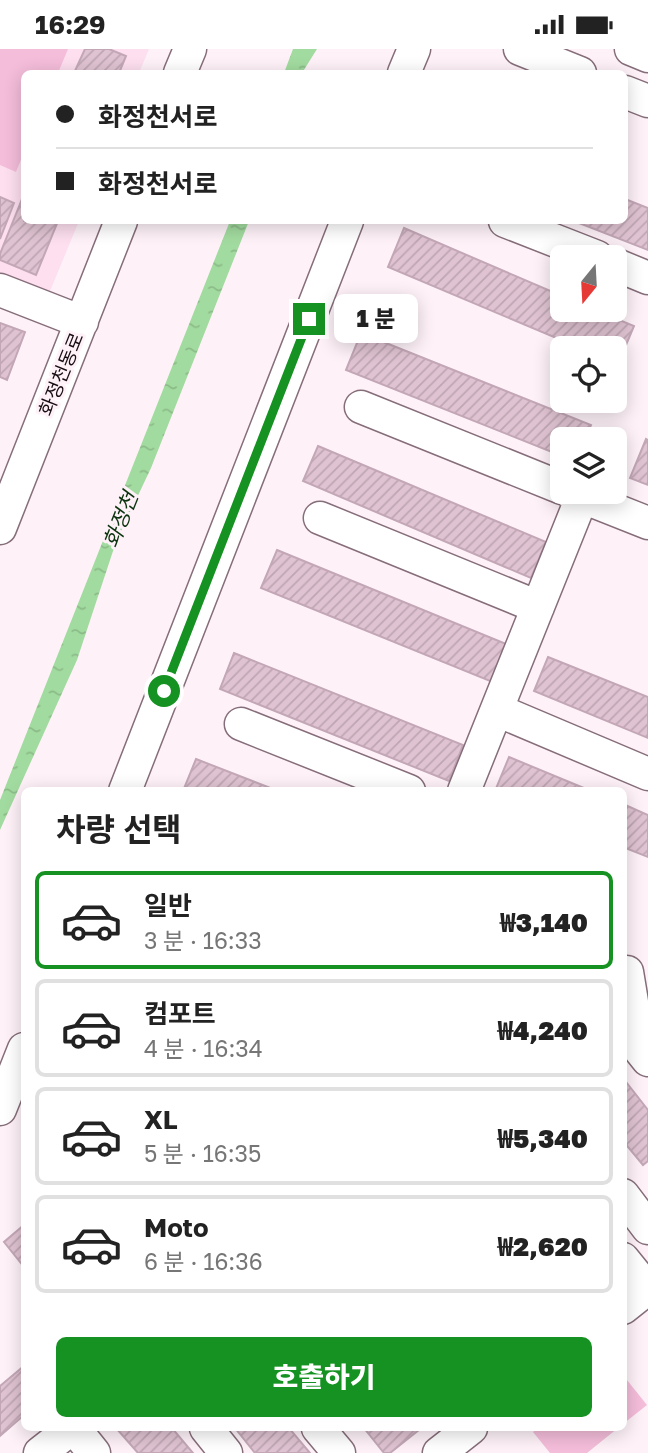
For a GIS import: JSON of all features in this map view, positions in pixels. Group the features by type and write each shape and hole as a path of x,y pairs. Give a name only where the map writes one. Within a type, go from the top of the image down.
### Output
{"street":[{"path":"181,70 190,49"},
{"path":"405,70 414,49"},
{"path":"520,49 572,70"},
{"path":"631,49 648,56"},
{"path":"628,93 648,101"},
{"name":"화정천동로","path":"0,528 120,224"},
{"path":"127,787 346,224"},
{"path":"513,224 566,245"},
{"path":"627,269 648,278"},
{"path":"0,290 82,322"},
{"path":"360,407 550,484"},
{"path":"466,787 538,607 568,504"},
{"path":"601,504 648,523"},
{"path":"320,518 538,607"},
{"path":"497,710 648,774"},
{"path":"241,724 399,787"},
{"path":"633,971 640,1050 648,1060"},
{"path":"0,1109 17,1060"},
{"path":"627,1268 639,1296"},
{"path":"40,1453 69,1431"},
{"path":"76,1431 94,1453"},
{"path":"208,1431 226,1453"},
{"path":"321,1431 339,1453"}],"shaded area":[{"path":"0,49 149,49 140,70 21,70 21,224 78,224 50,291 36,298 0,284"},
{"path":"0,49 68,49 59,70 21,70 21,160 16,172 0,165"},
{"path":"627,1380 647,1405 627,1421"},
{"path":"614,1431 587,1453 550,1453 533,1432"}],"water":[{"path":"293,49 317,49 304,70 285,70"},
{"name":"화정천","path":"229,224 248,224 151,468 116,542 77,660 0,830 0,800"}],"building":[{"path":"85,49 109,49 126,56 120,70 75,70"},
{"path":"0,197 14,203 0,239"},
{"path":"628,200 648,208 648,250 582,224 628,224"},
{"path":"21,202 21,224 57,224 36,275 0,260"},
{"path":"404,228 550,291 550,322 624,322 634,326 627,343 627,336 552,336 388,267"},
{"path":"0,323 25,332 7,380 0,377"},
{"path":"361,333 550,409 550,413 561,413 591,425 550,427 550,451 346,370"},
{"path":"646,439 648,440 648,485 630,478"},
{"path":"318,446 546,542 531,578 303,481"},
{"path":"277,550 511,646 495,683 261,588"},
{"path":"234,653 463,745 449,781 220,689"},
{"path":"548,657 648,697 648,738 534,691"},
{"path":"509,757 581,787 497,787"},
{"path":"196,759 268,787 185,787"},
{"path":"627,806 648,815 648,857 627,849"},
{"path":"627,1083 648,1110 648,1161 643,1165 627,1146"},
{"path":"21,1228 21,1263 4,1242"},
{"path":"21,1368 21,1418 0,1436 0,1386"},
{"path":"119,1431 175,1431 193,1453 138,1453"},
{"path":"237,1431 292,1431 310,1453 255,1453"},
{"path":"366,1431 418,1431 390,1453 384,1453"}],"route":[{"path":"164,691 309,319"}]}
